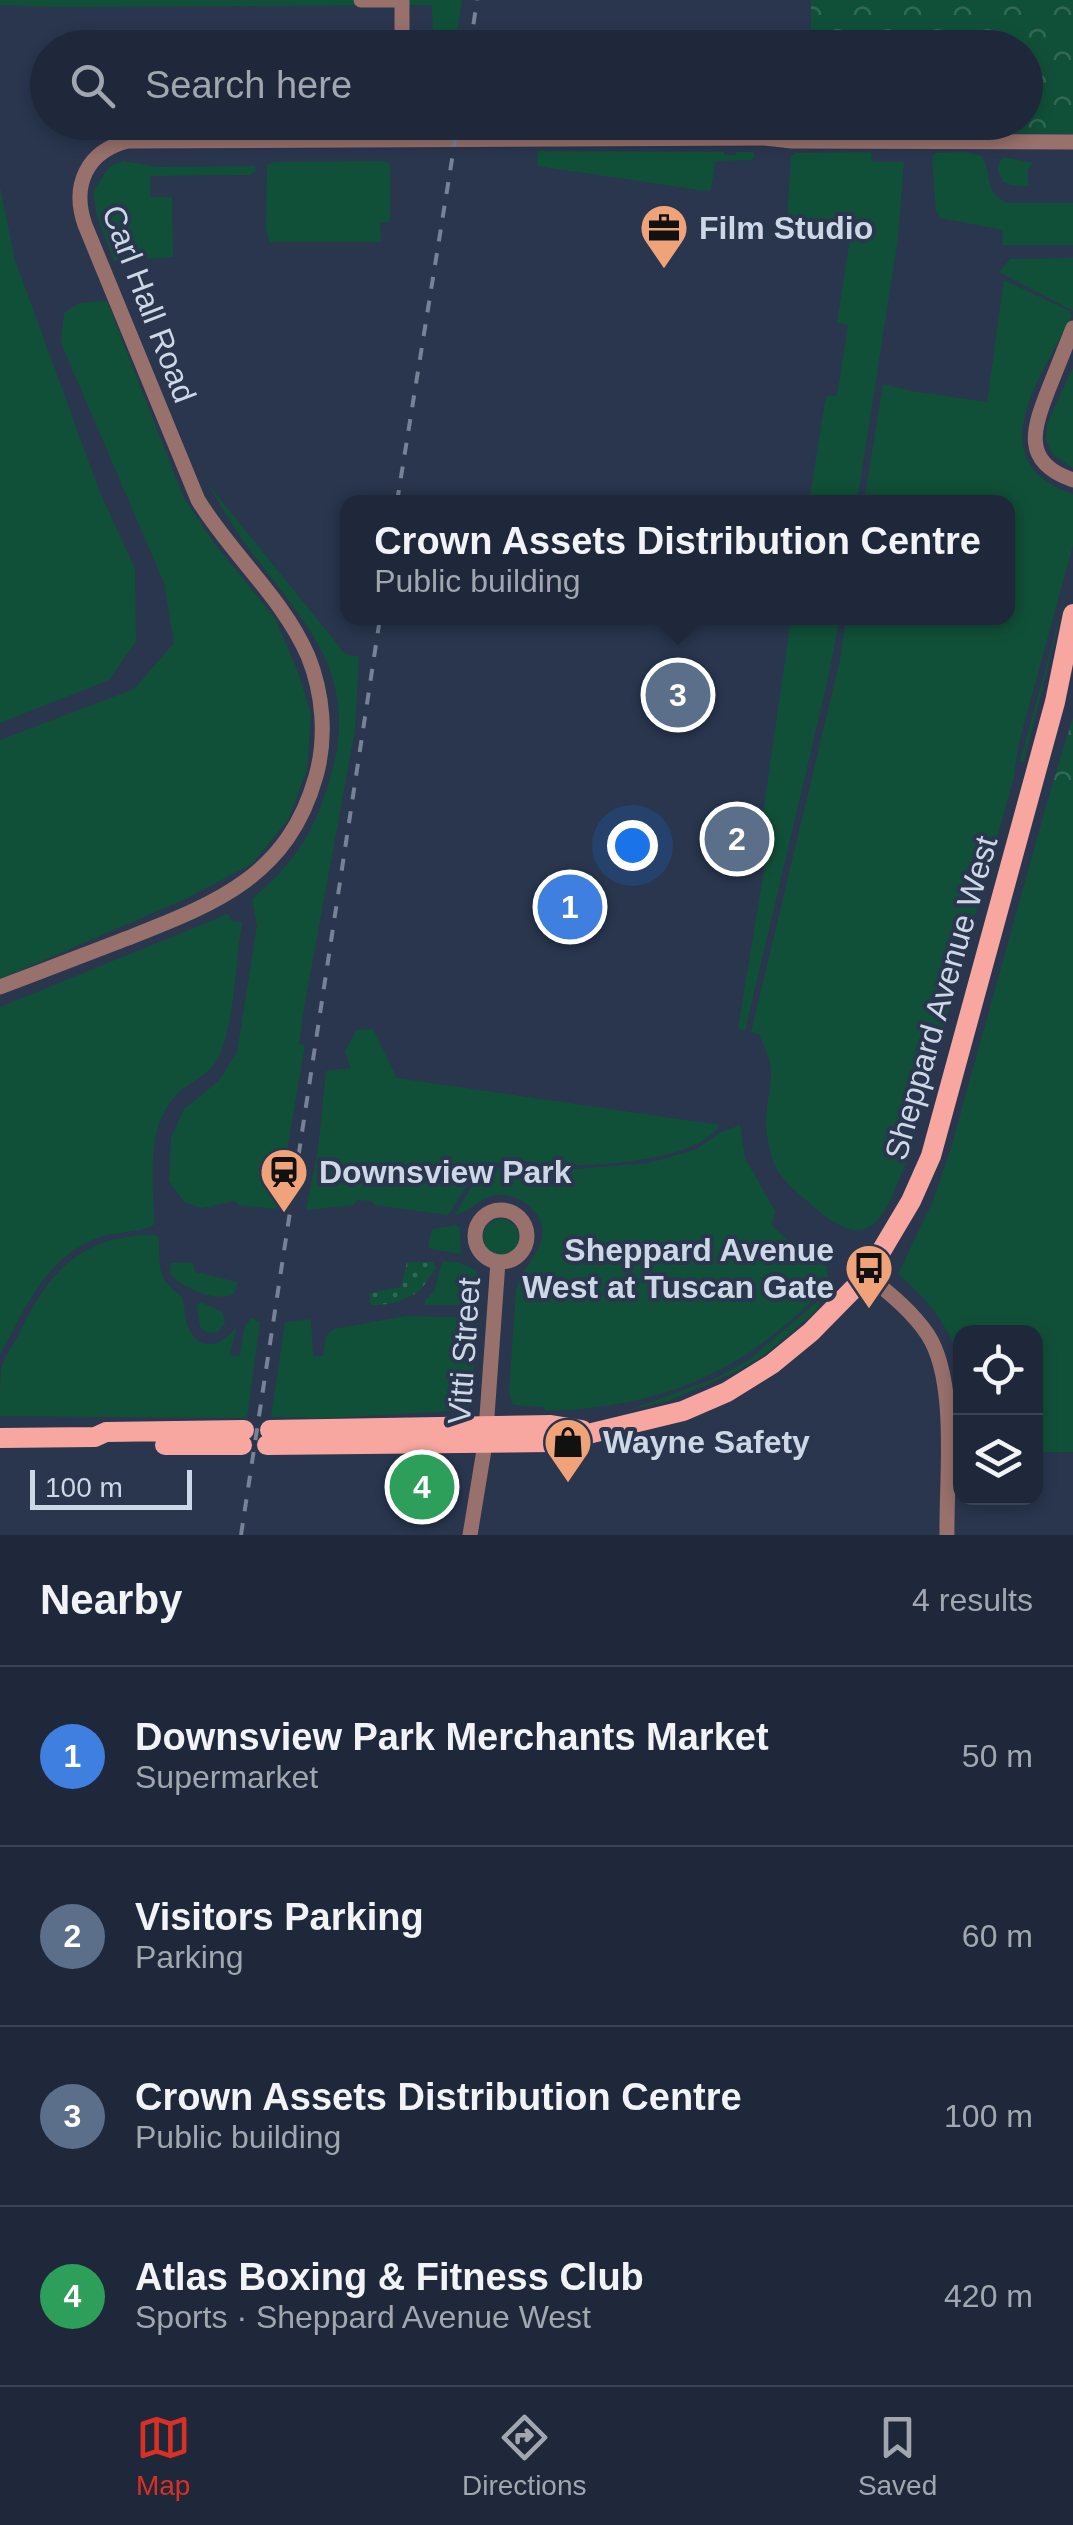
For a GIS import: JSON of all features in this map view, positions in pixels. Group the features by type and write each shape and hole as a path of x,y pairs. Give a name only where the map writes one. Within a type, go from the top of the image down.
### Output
{"main road":[{"name":"Sheppard Avenue West","path":"268,1437 485,1436 551,1425 591,1431 666,1416 727,1392 772,1364 811,1332 867,1274 911,1201 931,1156 1054,702 1073,614"},
{"name":"Sheppard Avenue West","path":"1054,702 1073,649"},
{"path":"0,1438 96,1437 106,1432 243,1438"}],"street":[{"path":"362,0 402,0 402,30"},
{"name":"Carl Hall Road","path":"0,988 199,910 240,888 272,860 292,830 312,790 320,752 321,708 308,656 292,626 225,541 192,486 82,215 79,198 84,171 106,148 128,140 526,140"},
{"name":"Carl Hall Road","path":"793,140 1073,142"},
{"path":"1073,328 1035,424 1036,451 1048,468 1073,480"},
{"path":"1047,393 1073,352"},
{"name":"Vitti Street","path":"470,1535 485,1436 498,1262"},
{"path":"867,1274 920,1324 935,1347 945,1375 947,1535"}],"green space":[{"path":"0,0 462,0 458,30 433,30 432,5 0,5"},
{"path":"811,0 1073,0 1073,134 1043,134 1043,30 811,30"},
{"path":"538,151 724,155 754,152 754,157 715,161 711,190 707,191 537,166"},
{"path":"871,152 872,162 904,162 898,238 858,495 810,495 826,396 837,396 848,325 837,323 851,232 787,218 791,156"},
{"path":"935,153 982,156 995,194 1007,203 1073,203 1073,245 1002,245 1003,230 940,218 936,211 932,157"},
{"path":"1002,157 1033,163 1028,168 1028,186 1004,181 998,167"},
{"path":"123,161 157,167 255,166 256,170 250,175 150,176 150,197 172,197 173,257 114,261 97,216 93,192 109,167"},
{"path":"384,161 390,165 390,218 389,222 380,223 381,242 269,242 267,165"},
{"path":"0,187 15,260 99,490 135,569 136,641 109,680 0,723"},
{"path":"1073,258 1073,311 999,272 1010,259"},
{"path":"1004,280 1069,311 1072,316 1034,389 1022,439 1028,461 1044,480 1073,494 1073,545 1018,746 1014,777 907,1159 884,1212 864,1229 850,1229 833,1222 813,1206 776,1168 766,1129 771,1067 759,1034 751,1032 840,660 845,625 1015,625 1015,495 865,495 883,384 987,402"},
{"path":"107,301 183,496 214,543 275,618 311,714 307,770 288,820 252,864 181,901 0,979 0,740 134,689 174,643 164,583 61,343 64,313 79,303"},
{"path":"1073,367 1073,468 1053,455 1046,440 1047,424"},
{"path":"208,484 346,655 359,656 355,730 304,1008 299,1044 305,1045 277,1209 238,1205 235,1201 202,1208 184,1202 169,1181 171,1138 184,1109 219,1081 237,1052 257,926 252,899 279,874 308,835 329,782 339,714 335,685 312,634"},
{"path":"1068,587 1024,762 1020,761"},
{"path":"790,625 839,625 745,1031 738,1029 765,863 756,862"},
{"path":"1073,717 1073,810 1046,806"},
{"path":"1046,806 1073,810 1073,1452 1043,1452 1043,1325 953,1325 953,1344 935,1313 898,1274 933,1201"},
{"path":"228,914 233,922 242,922 228,1029 214,1064 178,1093 160,1122 153,1156 154,1225 100,1237 65,1257 39,1286 0,1355 0,1007"},
{"path":"373,1029 397,1078 720,1125 690,1147 644,1159 574,1165 517,1161 494,1164 473,1179 448,1215 357,1200 354,1205 306,1210 318,1150 326,1071 351,1068 345,1052 356,1030"},
{"path":"740,1125 745,1158 775,1211 772,1226 788,1240 805,1241 825,1259 829,1281 816,1311 764,1355 736,1372 668,1401 629,1410 716,1378 750,1359 819,1300 815,1298 755,1348 692,1383 623,1403 585,1408 545,1411 544,1407 513,1405 509,1393 516,1290 538,1248 542,1227 528,1205 506,1195 486,1198 455,1215 471,1187 503,1166 563,1170 649,1163 697,1149 719,1133"},
{"path":"501,1219 514,1224 519,1237 514,1250 501,1255 488,1250 483,1237 488,1224"},
{"path":"457,1225 461,1254 428,1246 432,1229"},
{"path":"155,1235 159,1238 161,1272 182,1297 190,1331 201,1343 221,1341 237,1325 230,1355 240,1356 244,1329 251,1318 260,1322 247,1418 0,1416 3,1365 30,1312 56,1275 70,1261 107,1241"},
{"path":"444,1261 476,1270 481,1305 425,1305"},
{"path":"407,1262 433,1262 436,1269 421,1289 410,1296 371,1305 369,1293 401,1287"},
{"path":"171,1263 193,1263 195,1272 238,1282 234,1294 219,1297 191,1289 170,1274"},
{"path":"200,1302 223,1312 225,1323 218,1332 208,1333 200,1327"},
{"path":"406,1316 479,1318 469,1407 327,1418 271,1417 285,1322 311,1319 313,1356 323,1356 326,1336 334,1329"}],"railway":[{"path":"473,30 477,0"},
{"path":"398,495 455,140"},
{"path":"241,1535 379,625"}],"place":[{"name":"Film Studio","path":"664,270"},
{"name":"Crown Assets Distribution Centre","path":"678,695"},
{"name":"Visitors Parking","path":"737,839"},
{"name":"Downsview Park Merchants Market","path":"570,907"},
{"name":"Downsview Park","path":"284,1214"},
{"name":"Sheppard Avenue West at Tuscan Gate","path":"869,1310"},
{"name":"Wayne Safety","path":"568,1484"},
{"name":"Atlas Boxing & Fitness Club","path":"422,1487"}]}
